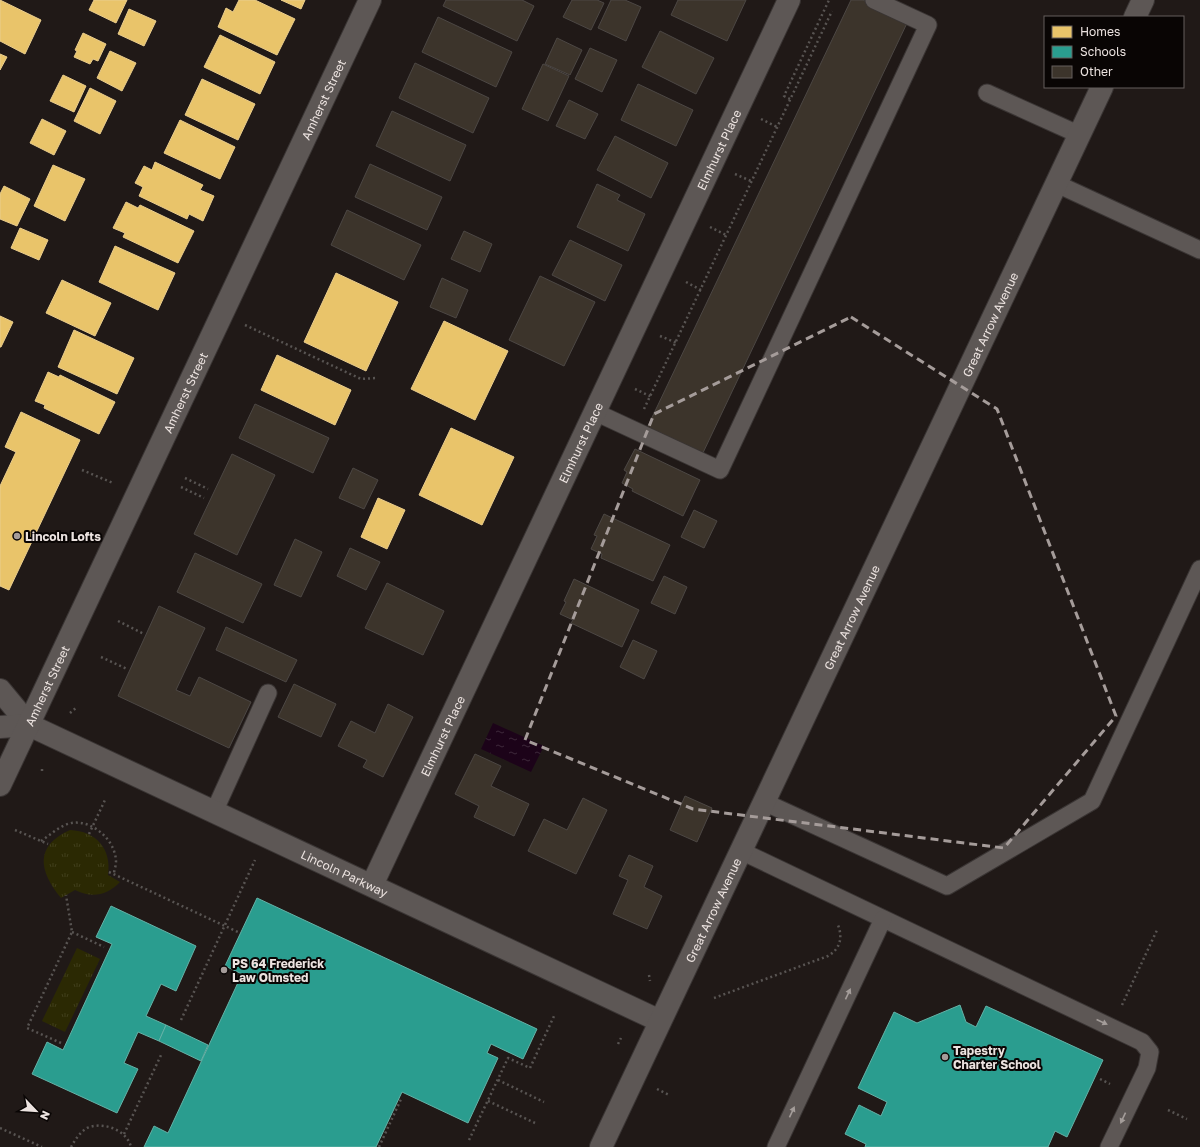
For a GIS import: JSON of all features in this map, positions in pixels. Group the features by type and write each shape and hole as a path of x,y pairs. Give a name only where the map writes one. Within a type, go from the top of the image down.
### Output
{"street":[{"name":"Amherst Street","path":"0,785 370,0"},
{"name":"Elmhurst Place","path":"372,885 789,0"},
{"path":"1135,16 1143,0"},
{"name":"Great Arrow Avenue","path":"600,1147 1102,88"},
{"name":"Lincoln Parkway","path":"0,690 29,725 660,1021"},
{"name":"Lincoln Parkway","path":"0,727 29,725"}],"lane":[{"path":"594,412 720,470 928,25 874,0"},
{"path":"987,93 1080,135"},
{"path":"1057,184 1200,250"},
{"path":"764,802 947,886 1092,801 1200,569"},
{"path":"214,812 268,693"},
{"path":"740,851 1142,1042 1150,1052 1147,1068 1109,1147"},
{"path":"776,1147 883,919"}],"path":[{"path":"790,99 784,96 829,0"},
{"path":"643,410 651,396 832,11"},
{"path":"766,122 778,127"},
{"path":"740,176 751,181"},
{"path":"715,230 726,235"},
{"path":"689,284 701,289"},
{"path":"247,326 361,379 376,378"},
{"path":"665,338 676,343"},
{"path":"640,391 651,396"},
{"path":"82,470 116,485"},
{"path":"185,478 208,489"},
{"path":"181,487 204,498"},
{"path":"118,621 144,634"},
{"path":"101,658 127,669"},
{"path":"70,713 78,707"},
{"path":"89,834 105,800"},
{"path":"41,841 66,824 92,826 105,836 112,848 116,861 114,874"},
{"path":"16,830 48,844"},
{"path":"181,1020 255,861"},
{"path":"109,872 240,933"},
{"path":"61,1044 27,1028 72,932 66,895"},
{"path":"1120,1010 1158,928"},
{"path":"72,932 104,947"},
{"path":"714,998 828,956 836,950 839,944"},
{"path":"469,1140 508,1058 530,1068 555,1014"},
{"path":"618,1044 621,1038"},
{"path":"124,1134 162,1053"},
{"path":"1100,1079 1110,1084"},
{"path":"498,1080 544,1102"},
{"path":"656,1089 669,1095"},
{"path":"379,1147 402,1097"},
{"path":"488,1101 534,1123"},
{"path":"1168,1110 1187,1119"},
{"path":"71,1147 76,1139 87,1128 97,1125 108,1126 124,1134 131,1147"},
{"path":"0,1128 42,1147"}],"highlighted area":[{"path":"851,317 997,409 1116,716 1004,848 693,809 525,740 654,414"}],"green space":[{"path":"70,830 87,834 95,838 100,843 105,850 107,857 109,866 108,875 120,882 115,887 104,893 93,895 81,893 75,890 61,898 48,878 44,860 46,851 50,844 58,836"},
{"path":"77,948 100,959 65,1032 42,1021"}],"water":[{"path":"493,723 544,746 531,772 481,749"}],"building: Homes":[{"path":"0,0 41,20 25,54 0,41"},
{"path":"94,0 127,0 116,23 89,10"},
{"path":"239,0 255,0 295,19 277,55 218,27 226,8 233,12"},
{"path":"281,0 305,0 301,9"},
{"path":"129,9 156,21 144,46 118,34"},
{"path":"83,33 106,44 98,61 93,59 90,64 74,57 77,51 75,50"},
{"path":"220,35 275,62 260,94 204,67"},
{"path":"110,51 136,63 122,91 97,78"},
{"path":"0,54 7,57 0,70"},
{"path":"63,75 86,86 74,112 50,101"},
{"path":"202,79 255,104 238,140 185,115"},
{"path":"90,88 116,101 100,134 74,121"},
{"path":"42,119 66,131 54,155 30,143"},
{"path":"180,120 235,147 220,179 164,153"},
{"path":"155,162 203,185 200,190 214,196 203,221 189,214 187,219 139,196 143,187 135,183 144,166 152,170"},
{"path":"53,165 85,179 65,221 34,206"},
{"path":"4,186 30,199 17,226 0,219 0,194"},
{"path":"126,202 138,208 140,205 194,231 178,263 123,237 125,233 113,228"},
{"path":"20,228 48,240 39,260 11,248"},
{"path":"115,246 175,273 158,310 99,282"},
{"path":"336,273 398,302 366,371 304,342"},
{"path":"62,280 111,303 95,336 46,313"},
{"path":"0,316 13,322 1,347 0,347"},
{"path":"444,321 508,351 475,420 411,389"},
{"path":"74,330 134,358 117,394 58,367"},
{"path":"277,355 351,390 335,425 261,390"},
{"path":"48,372 59,377 60,375 115,402 99,434 44,408 45,405 35,401"},
{"name":"Lincoln Lofts","path":"21,412 80,440 9,590 0,586 0,486 16,452 5,447"},
{"path":"451,428 514,457 482,525 419,495"},
{"path":"378,498 405,510 387,549 361,537"}],"building: Schools":[{"name":"PS 64 Frederick Law Olmsted","path":"257,898 537,1029 523,1059 491,1044 487,1053 498,1058 468,1123 402,1092 376,1147 144,1147 154,1126 168,1133 242,974 225,966"},
{"path":"111,906 196,946 176,991 161,984 146,1016 166,1025 159,1041 138,1032 124,1063 138,1069 117,1113 32,1074 47,1042 63,1050 112,944 96,937"},
{"path":"960,1005 966,1022 976,1027 986,1006 1103,1060 1067,1137 1055,1131 1048,1147 865,1147 866,1144 845,1134 859,1105 881,1116 887,1102 858,1088 894,1012 917,1023"},
{"path":"166,1025 208,1045 201,1061 159,1041"}],"building: Other":[{"path":"446,0 522,0 534,6 517,41 443,6"},
{"path":"572,0 597,0 604,3 591,30 563,17"},
{"path":"611,0 625,0 641,7 626,41 598,28"},
{"path":"678,0 746,0 727,41 671,15"},
{"path":"851,0 863,0 908,21 701,457 646,430"},
{"path":"438,17 512,52 496,87 422,52"},
{"path":"660,31 714,58 696,94 642,67"},
{"path":"557,38 582,50 570,75 545,64"},
{"path":"590,48 617,60 602,92 575,79"},
{"path":"415,63 489,98 473,133 399,98"},
{"path":"543,64 569,76 548,121 522,109"},
{"path":"638,84 693,110 676,146 621,120"},
{"path":"569,100 598,114 585,139 556,126"},
{"path":"392,111 466,145 450,181 376,146"},
{"path":"615,136 668,163 651,198 597,170"},
{"path":"370,164 442,197 427,230 355,197"},
{"path":"597,184 620,195 617,200 645,214 628,251 577,227"},
{"path":"347,210 421,245 404,280 331,245"},
{"path":"464,231 492,244 480,272 451,259"},
{"path":"570,240 622,265 605,301 552,275"},
{"path":"540,276 595,302 564,366 509,340"},
{"path":"442,278 468,290 456,318 430,307"},
{"path":"255,404 329,438 313,473 239,438"},
{"path":"635,449 700,480 683,516 632,491 633,489 622,483 627,472 624,470"},
{"path":"232,454 275,475 237,555 194,534"},
{"path":"353,468 378,480 364,509 339,498"},
{"path":"694,510 717,521 704,548 681,537"},
{"path":"604,514 670,545 653,581 601,558 602,554 591,549 597,536 594,535"},
{"path":"295,539 322,552 301,597 274,585"},
{"path":"350,548 380,562 366,590 337,576"},
{"path":"195,553 262,584 243,623 177,592"},
{"path":"664,576 687,587 675,614 651,603"},
{"path":"574,579 639,610 622,647 571,623 573,620 560,614"},
{"path":"387,583 444,611 423,655 365,628"},
{"path":"159,606 205,628 176,690 190,696 199,677 251,702 229,748 118,696"},
{"path":"226,627 297,660 286,682 216,650"},
{"path":"633,640 657,651 644,679 620,667"},
{"path":"294,684 336,704 321,737 278,717"},
{"path":"388,704 413,717 383,777 363,767 367,760 338,746 351,721 375,733"},
{"path":"475,754 501,766 491,786 529,804 514,836 474,817 479,806 455,794"},
{"path":"685,796 712,808 697,842 670,830"},
{"path":"583,798 607,810 576,874 528,851 544,819 567,830"},
{"path":"629,855 653,866 644,887 662,896 647,929 613,914 628,880 619,876"}],"place":[{"name":"Lincoln Lofts","path":"17,536"},
{"name":"PS 64 Frederick Law Olmsted","path":"224,970"},
{"name":"Tapestry Charter School","path":"945,1057"}]}
